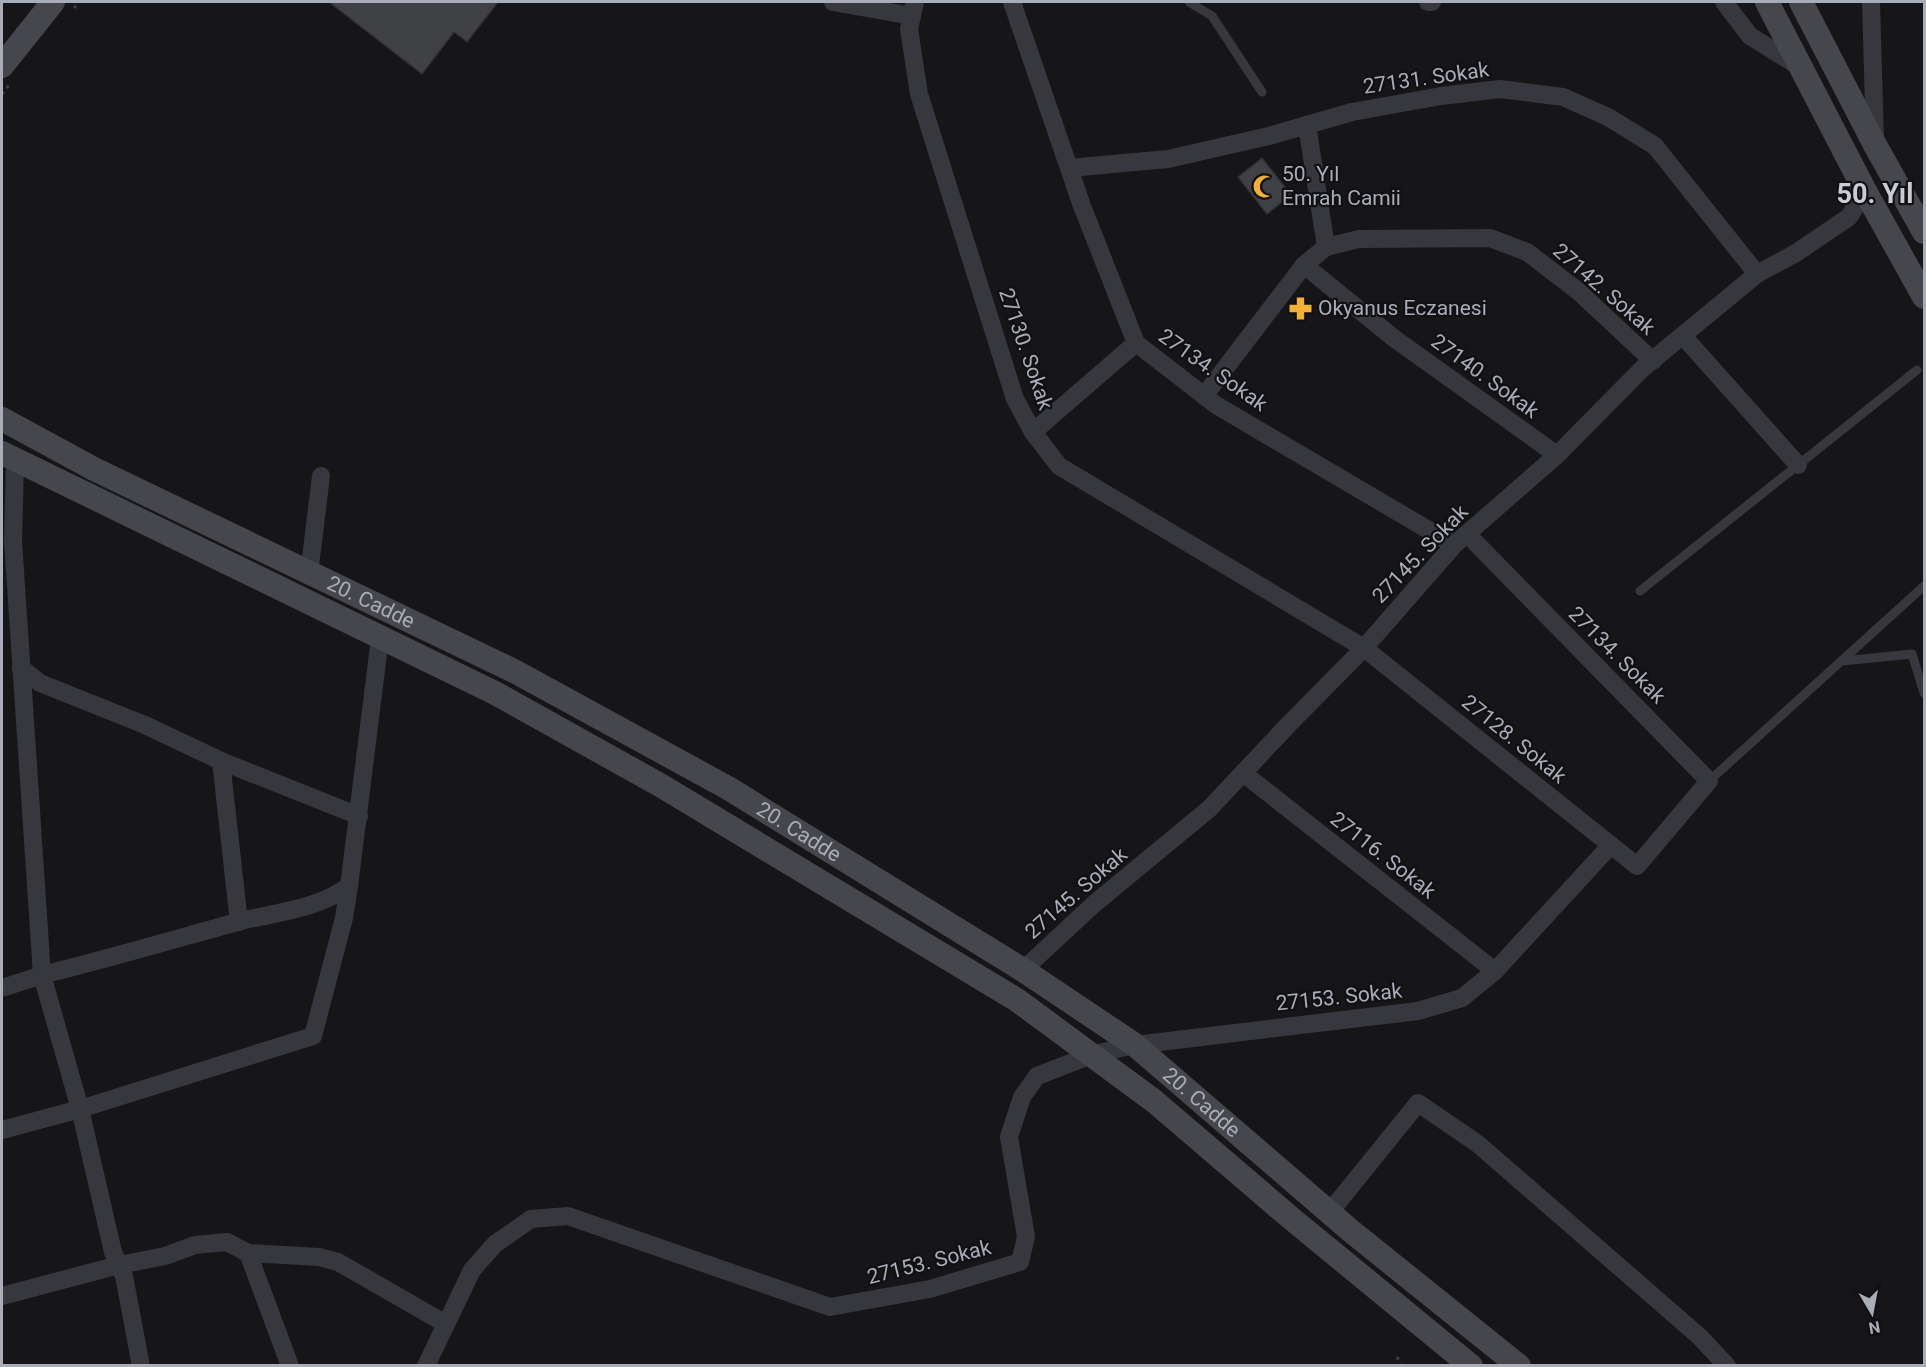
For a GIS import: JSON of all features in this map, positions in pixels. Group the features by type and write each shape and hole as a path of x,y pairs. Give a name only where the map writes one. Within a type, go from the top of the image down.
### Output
{"main road":[{"path":"2,66 53,2"},
{"path":"1767,2 1865,191 1924,297"},
{"path":"1801,2 1875,146 1924,232"},
{"name":"20. Cadde","path":"2,419 94,470 516,672 728,788 1023,970 1135,1045 1329,1213 1519,1365"},
{"path":"8,457 495,693 660,785 1017,1000 1094,1054 1155,1101 1292,1219 1471,1365"}],"street":[{"path":"833,2 914,9"},
{"name":"27134. Sokak","path":"1012,2 1069,168 1136,343 1204,396 1460,540 1709,781"},
{"path":"1724,2 1750,36 1800,67"},
{"path":"1871,2 1875,146"},
{"name":"27130. Sokak","path":"914,9 909,29 920,94 1016,399 1033,432 1059,466 1364,648"},
{"name":"27131. Sokak","path":"1069,168 1168,159 1352,112 1500,89 1563,97 1608,117 1655,146 1757,274"},
{"path":"1306,125 1326,247"},
{"name":"27145. Sokak","path":"1023,970 1094,903 1209,809 1364,648 1460,540 1557,455 1653,361 1757,274 1796,253 1849,217 1865,191"},
{"name":"27142. Sokak","path":"1204,396 1304,265 1326,247 1359,239 1490,238 1527,252 1578,291 1653,361"},
{"name":"27140. Sokak","path":"1304,265 1395,339 1557,455"},
{"path":"1683,336 1798,465"},
{"path":"1033,432 1136,343"},
{"path":"8,457 7,542 21,668 42,975 80,1109 113,1252 124,1276 141,1365"},
{"path":"309,574 321,476"},
{"path":"2,1130 80,1109 313,1036 344,918 359,816 380,638"},
{"name":"27128. Sokak","path":"1364,648 1637,866 1709,781"},
{"path":"21,668 40,682 145,725 221,761 359,816"},
{"path":"221,761 239,922"},
{"name":"27116. Sokak","path":"1243,774 1495,972"},
{"name":"27153. Sokak","path":"426,1365 472,1270 495,1244 531,1219 568,1216 830,1307 930,1289 1020,1262 1026,1237 1009,1137 1022,1096 1037,1076 1094,1054 1135,1045 1418,1011 1462,998 1495,972 1611,845"},
{"path":"2,988 42,975 331,899 349,886"},
{"path":"1329,1213 1418,1103 1478,1144 1700,1337 1727,1365"},
{"path":"2,1296 119,1264 165,1256 195,1245 227,1242 248,1253 319,1257 338,1262 446,1324"},
{"path":"248,1253 290,1365"}],"lane":[{"path":"1189,2 1212,16 1262,92"},
{"path":"1640,591 1917,370"},
{"path":"1709,781 1924,586"},
{"path":"1841,661 1912,654 1924,693"}],"path":[{"path":"1397,1357 1401,1365"}],"building":[{"path":"329,2 498,2 467,42 454,32 422,74"},
{"name":"50. Yıl Emrah Camii","path":"1262,158 1291,195 1267,214 1238,177"}],"place":[{"name":"50. Yıl Emrah Camii","path":"1264,186"},
{"name":"Okyanus Eczanesi","path":"1300,308"}],"district":[{"name":"50. Yıl","path":"1875,194"}]}
